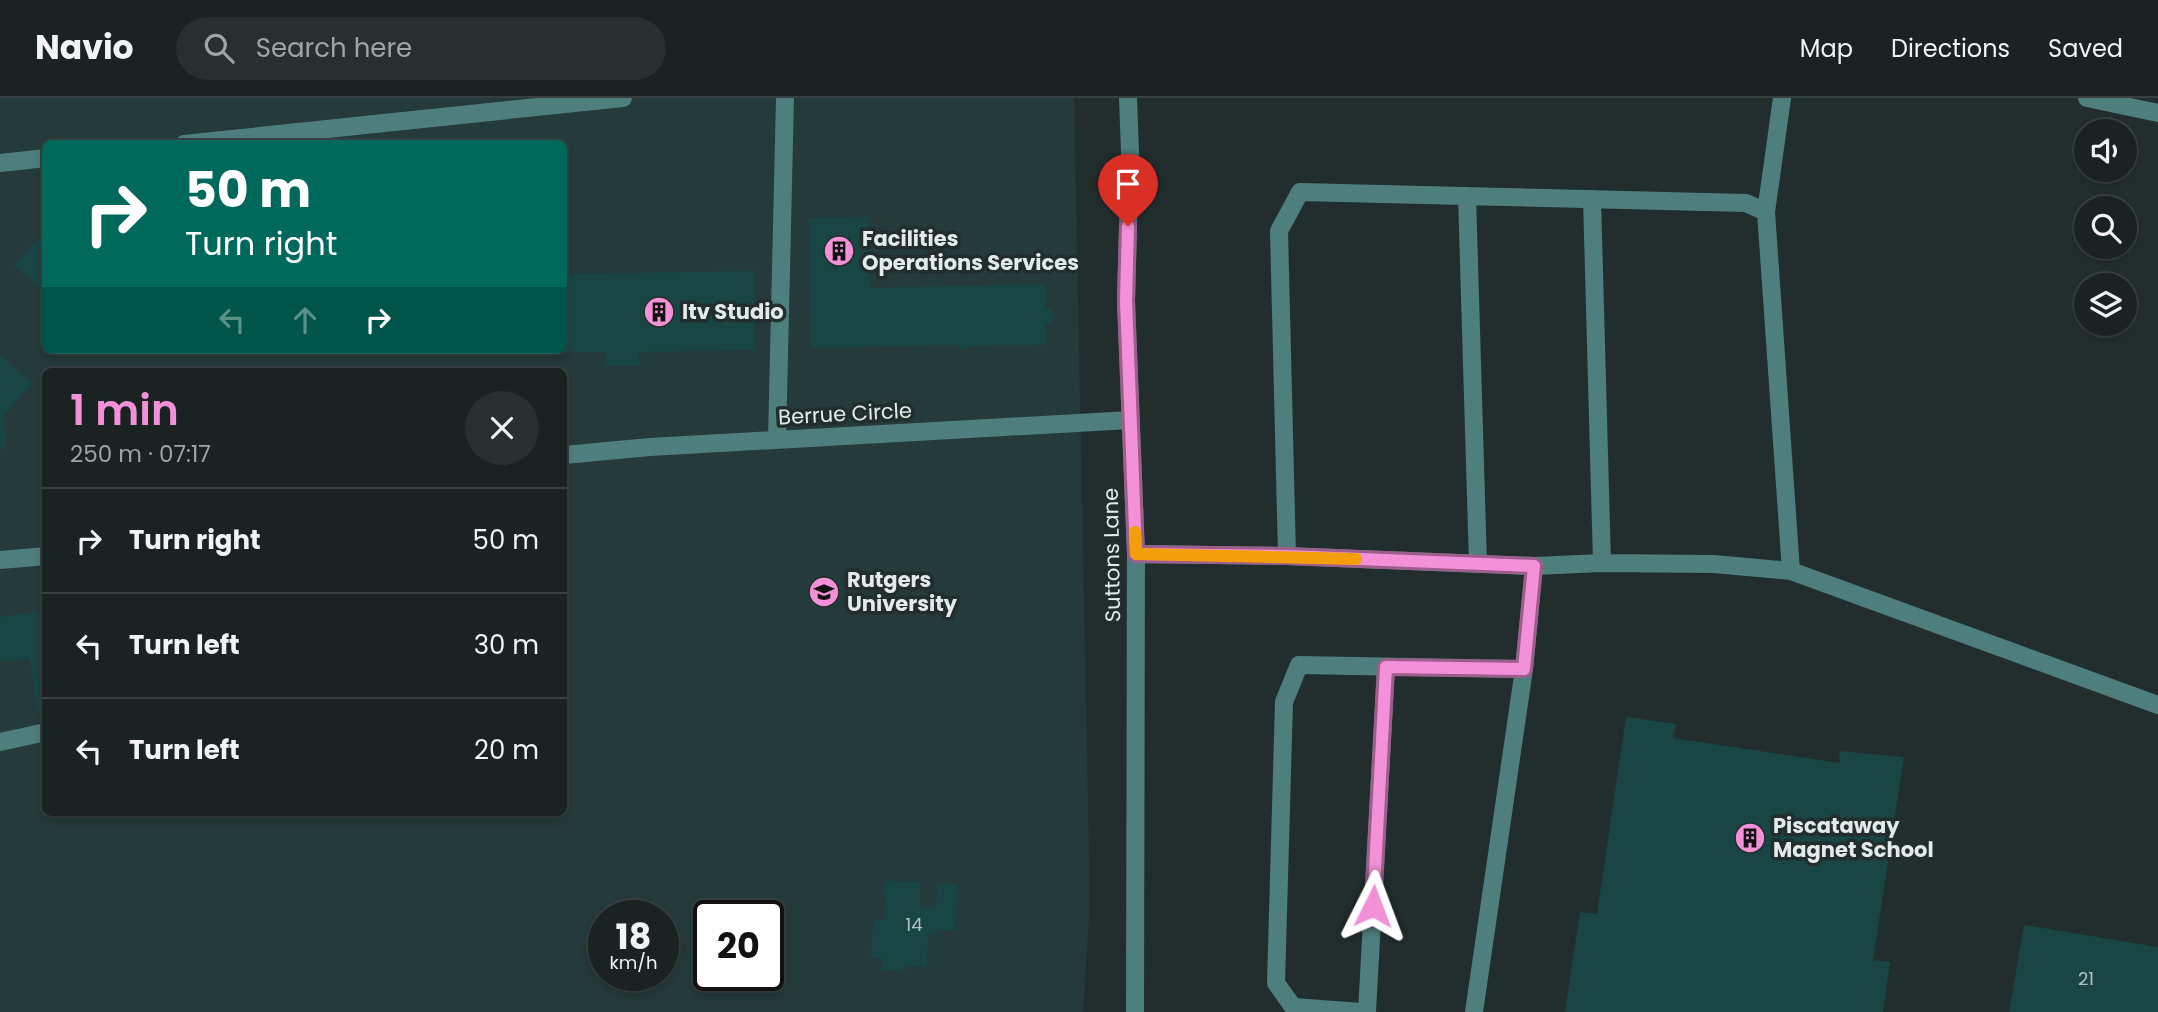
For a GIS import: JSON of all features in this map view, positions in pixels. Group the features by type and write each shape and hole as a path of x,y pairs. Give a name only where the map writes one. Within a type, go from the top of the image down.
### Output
{"street":[{"path":"222,140 623,98"},
{"path":"777,440 785,98"},
{"name":"Suttons Lane","path":"1128,98 1130,152 1126,301 1136,554 1135,1012"},
{"path":"1782,98 1766,212 1791,572"},
{"path":"2087,98 2158,113"},
{"path":"0,163 42,158"},
{"path":"1287,556 1279,231 1300,192 1746,203 1766,212"},
{"path":"1468,196 1478,564"},
{"path":"1592,199 1602,563"},
{"name":"Berrue Circle","path":"567,456 650,447 1130,420"},
{"path":"1136,554 1287,556 1534,566 1602,563 1714,564 1791,572 2158,705"},
{"path":"0,560 42,556"},
{"path":"1474,1012 1524,669 1534,566"},
{"path":"1386,667 1365,1012 1293,1007 1276,983 1284,702 1299,665 1524,669"},
{"path":"0,742 42,733"}],"shaded area":[{"name":"Rutgers University","path":"0,98 1074,98 1090,903 1083,1012 0,1012"}],"building":[{"name":"Facilities Operations Services","path":"869,217 870,288 1045,284 1045,309 1052,308 1053,323 1045,323 1046,345 971,346 959,350 959,345 811,348 809,218"},
{"path":"42,234 42,290 14,265"},
{"name":"Itv Studio","path":"754,271 755,350 639,352 640,366 605,366 605,352 567,352 567,274"},
{"path":"0,355 32,383 4,416 6,445 0,452"},
{"path":"42,611 42,712 37,713 30,658 0,662 0,617"},
{"name":"Piscataway Magnet School","path":"1626,717 1676,724 1673,738 1840,763 1839,751 1904,757 1873,960 1890,962 1883,1012 1565,1012 1580,912 1597,914"},
{"path":"885,881 920,882 920,906 936,907 937,883 957,884 955,931 937,930 937,935 928,935 927,967 906,966 907,971 882,970 883,959 871,958 873,920 884,920"},
{"path":"2024,925 2158,947 2158,1012 2009,1012"}],"slow traffic":[{"path":"1135,532 1136,554 1356,559"}],"place":[{"name":"Facilities Operations Services","path":"839,251"},
{"name":"Itv Studio","path":"659,312"},
{"name":"Rutgers University","path":"824,592"},
{"name":"Piscataway Magnet School","path":"1750,838"}],"route":[{"path":"1128,226 1126,301 1136,554 1287,556 1534,566 1524,669 1386,667 1373,906"}]}
